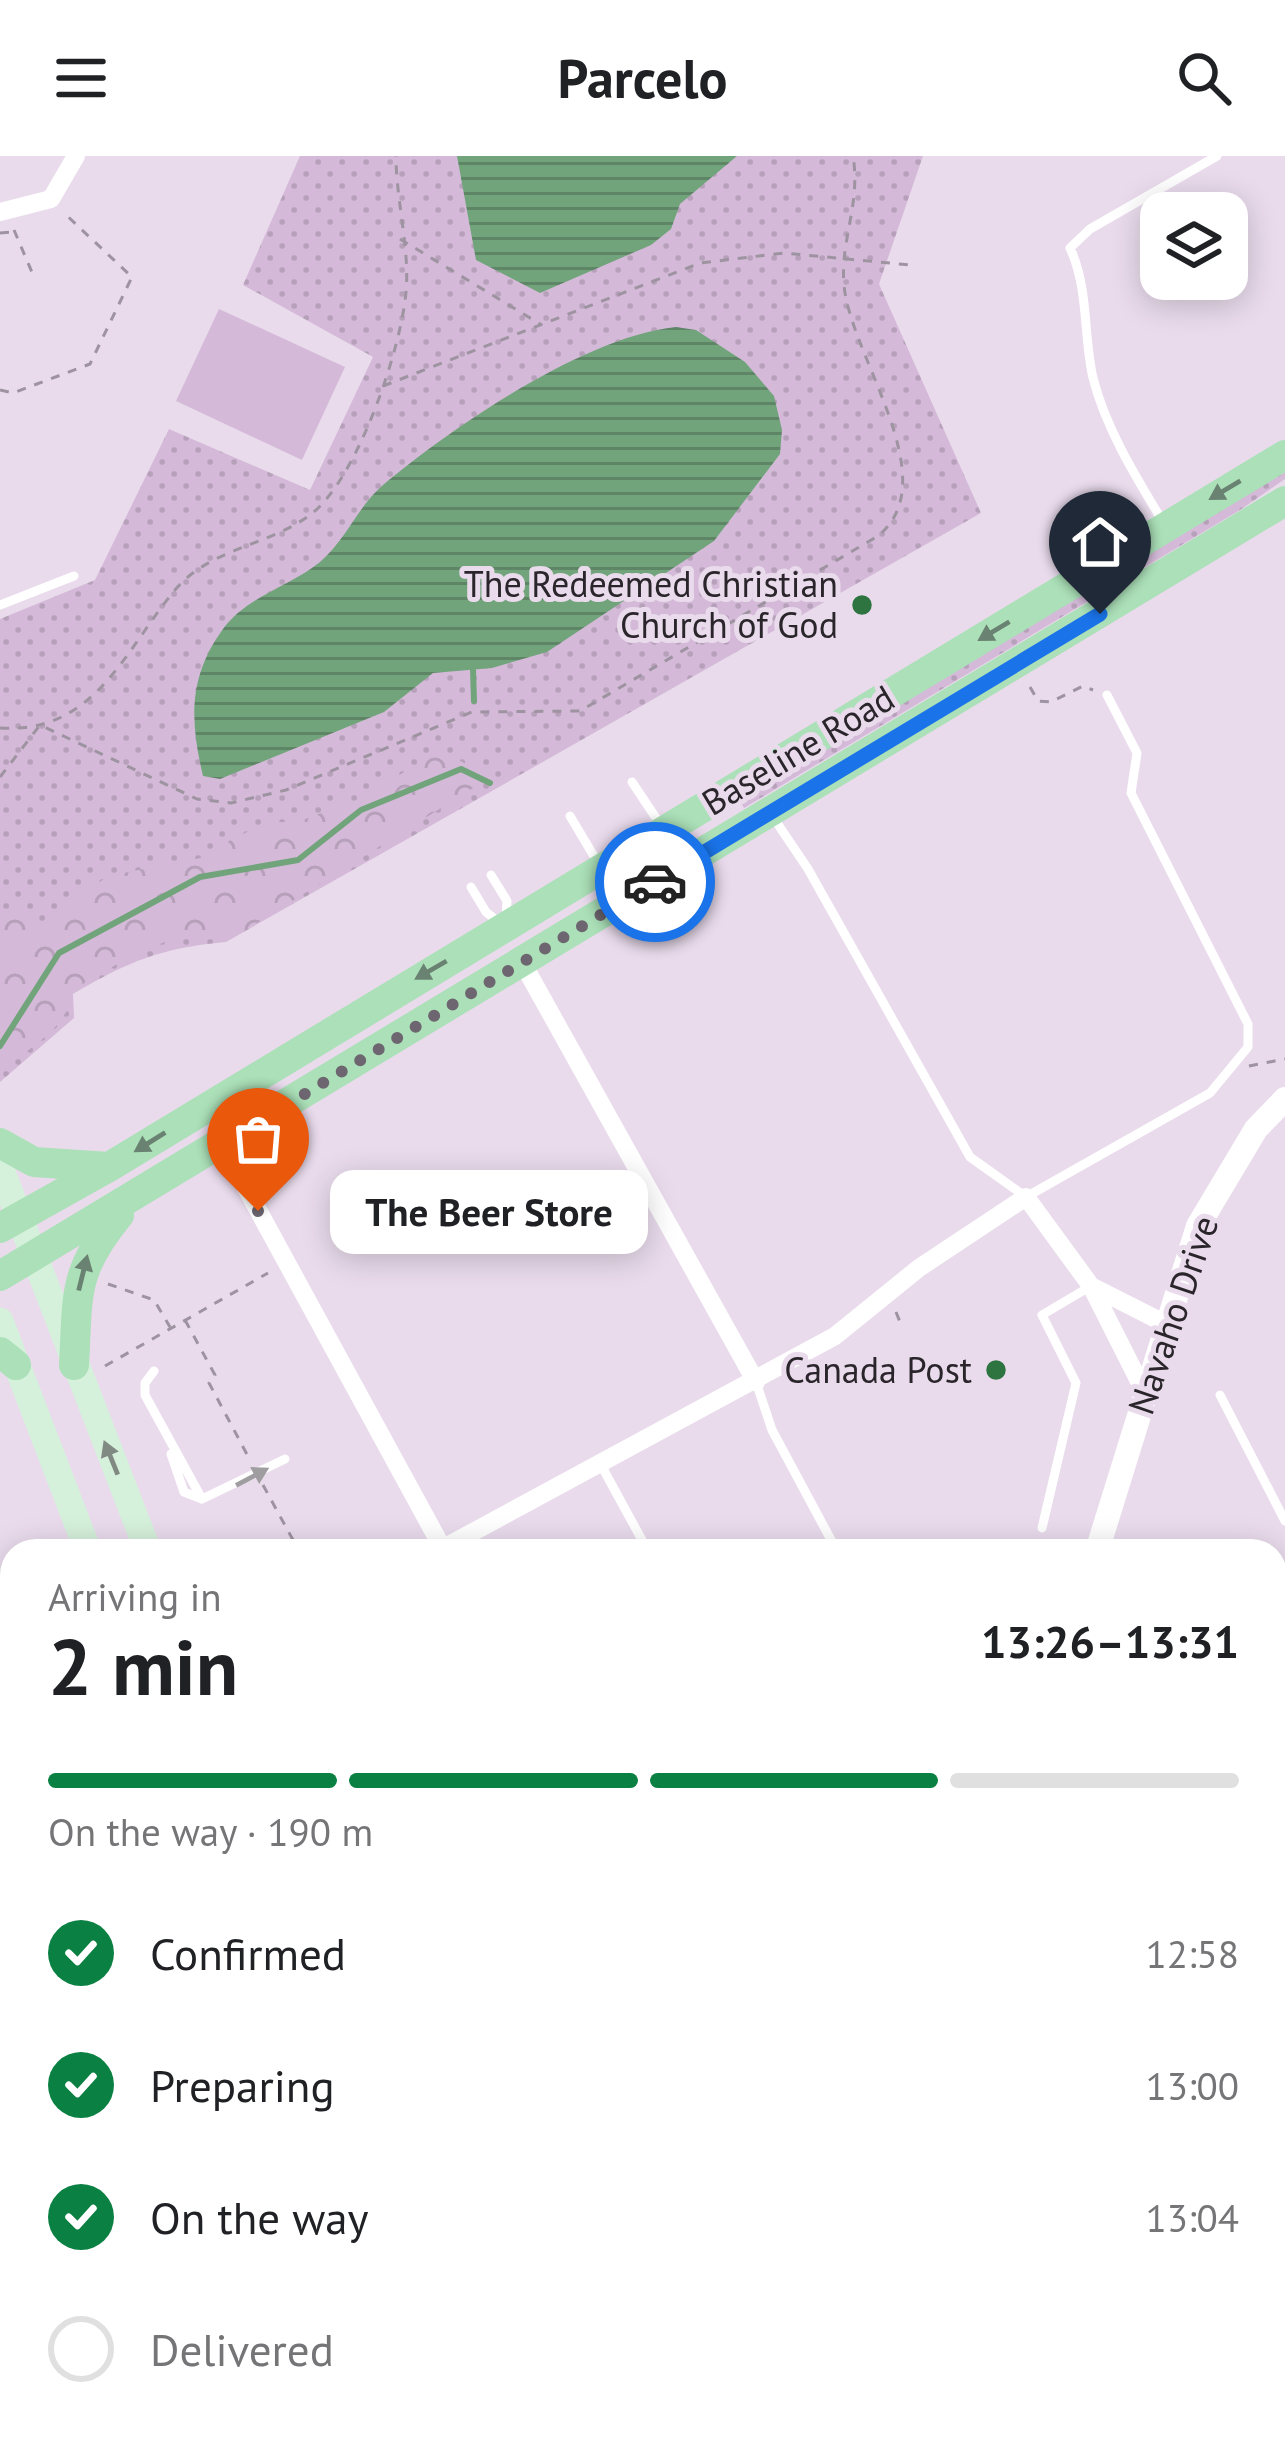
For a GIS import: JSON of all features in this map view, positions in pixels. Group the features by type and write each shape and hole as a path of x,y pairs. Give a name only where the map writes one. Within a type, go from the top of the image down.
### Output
{"main road":[{"name":"Baseline Road","path":"9,1223 109,1167 1285,454"},
{"name":"Baseline Road","path":"0,1276 1285,501"},
{"path":"506,927 522,962"},
{"path":"0,1144 34,1162 109,1167"},
{"path":"0,1167 9,1223 34,1256 143,1539"},
{"path":"74,1365 78,1294 88,1253 135,1197"},
{"path":"0,1321 8,1358 83,1539"}],"street":[{"path":"3,212 51,199 76,156"},
{"path":"522,962 756,1382"},
{"name":"Navaho Drive","path":"1101,1539 1166,1324 1207,1209 1256,1129 1285,1099"},
{"path":"222,1144 434,1539"},
{"path":"461,1539 835,1336 919,1268 1026,1197 1091,1286 1145,1393"},
{"path":"1091,1286 1166,1324"}],"lane":[{"path":"1166,526 1103,414 1092,373 1080,271 1070,248 1090,230 1217,156"},
{"path":"0,605 74,576"},
{"path":"771,812 808,868 970,1156 1026,1197 1210,1093 1248,1047 1248,1024 1131,793 1137,753 1106,695"},
{"path":"632,782 664,831"},
{"path":"570,817 602,869"},
{"path":"491,875 506,901 506,927"},
{"path":"472,887 486,912 506,927"},
{"path":"1042,1528 1076,1382 1042,1315 1091,1286"},
{"path":"154,1371 145,1382 145,1395 184,1492 202,1498 284,1459"},
{"path":"756,1382 772,1430 831,1539"},
{"path":"1220,1396 1285,1521"},
{"path":"602,1465 642,1539"}],"path":[{"path":"0,728 40,725 99,695 191,573 300,522 322,504 352,455 381,386 406,297 395,156"},
{"path":"40,725 197,799 231,803 286,790 472,712 580,711 597,704 749,609 835,564 891,525 905,489 902,460 845,296 845,256 857,199 853,156"},
{"path":"0,390 13,393 90,364 132,277 51,199"},
{"path":"3,212 34,277"},
{"path":"0,233 14,232"},
{"path":"400,239 541,325"},
{"path":"381,386 700,263 784,254 910,265"},
{"path":"1026,681 1038,701 1051,702 1083,686 1106,695"},
{"path":"0,777 40,725"},
{"path":"1235,1067 1285,1059"},
{"path":"105,1366 274,1268"},
{"path":"105,1283 154,1300 170,1329"},
{"path":"894,1303 902,1327"},
{"path":"185,1321 215,1375 209,1383 292,1539"}],"green space":[{"path":"300,156 923,156 879,284 981,513 226,942 146,958 73,994 74,1018 0,1082 0,619 95,580 169,429 310,490 373,357 243,285"},
{"path":"219,309 345,367 302,460 176,401"},
{"path":"1285,470 1285,479 1240,510 744,808 740,801"},
{"path":"431,756 456,758 478,772 473,788 241,933 175,939 95,977 74,990 64,1015 47,1035 4,1068 0,1065 0,907 42,922 108,876 216,855 229,841 265,823 300,821 359,799"}],"shaded area":[{"path":"457,156 737,156 680,204 671,229 651,245 540,293 476,260"},
{"path":"676,327 696,330 745,362 774,396 782,430 780,454 714,541 547,652 492,668 433,673 384,712 220,779 203,776 194,718 198,682 212,647 233,618 320,562 383,485 483,411 602,347"}],"waterway":[{"path":"473,669 474,701"},
{"path":"0,1046 59,953 200,877 298,860 361,810 461,769 490,783"}],"way so far":[{"path":"258,1211 222,1144 655,882"}],"place":[{"name":"The Redeemed Christian Church of God","path":"862,605"},
{"name":"The Beer Store","path":"258,1211"},
{"name":"Canada Post","path":"996,1370"}],"route":[{"path":"655,882 1100,614"}]}
